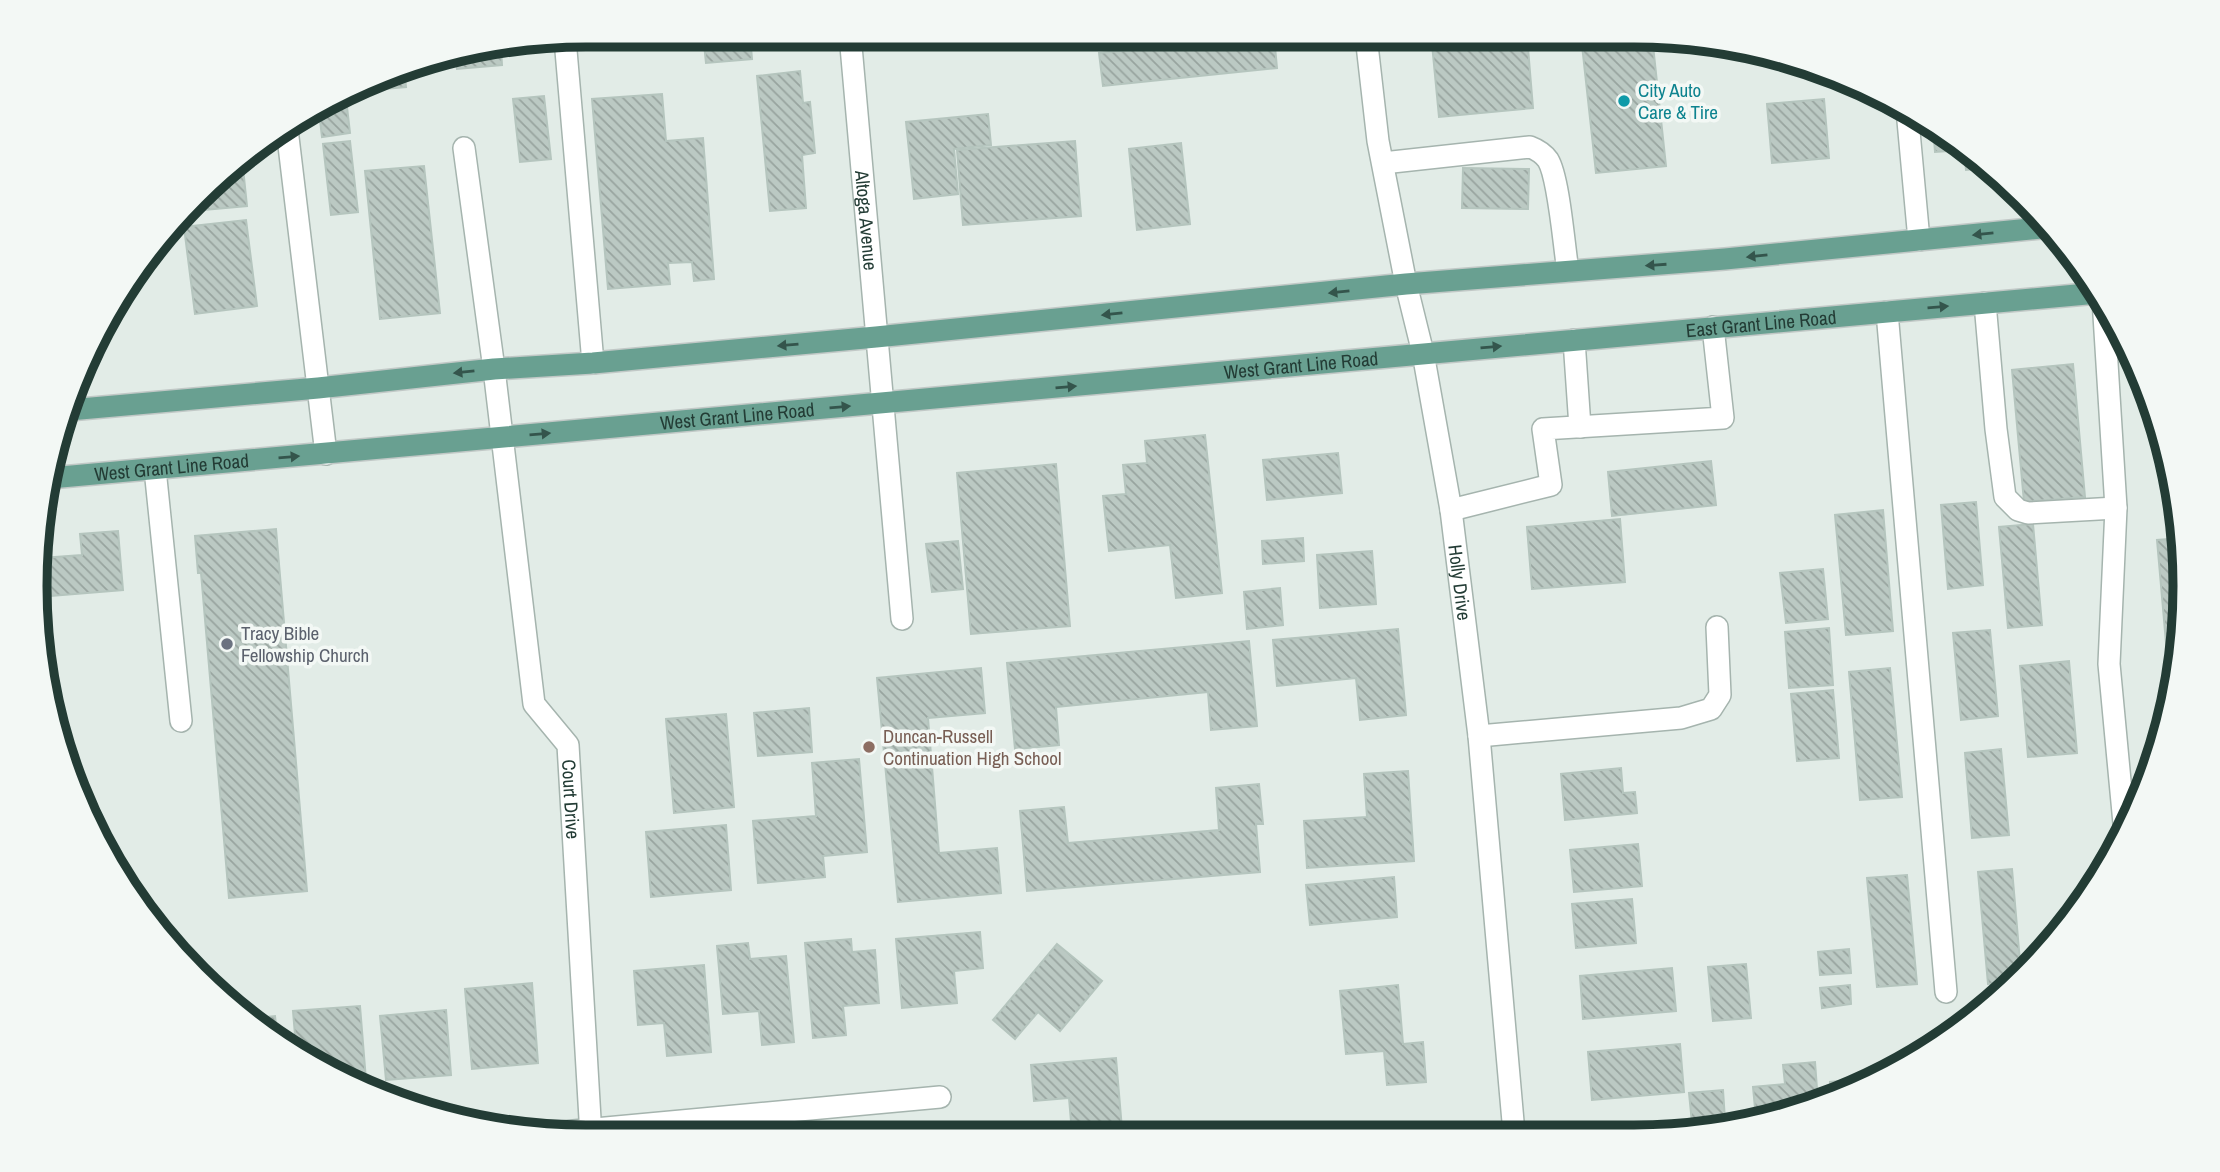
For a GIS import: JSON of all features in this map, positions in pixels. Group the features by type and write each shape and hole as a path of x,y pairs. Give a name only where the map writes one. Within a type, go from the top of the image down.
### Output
{"main road":[{"path":"77,409 494,369 593,363 876,337 1406,284 1724,259 2037,228"},
{"name":"East Grant Line Road","path":"1423,353 2086,294"},
{"name":"West Grant Line Road","path":"59,477 1423,353"}],"street":[{"name":"Altoga Avenue","path":"851,47 902,619"},
{"name":"Holly Drive","path":"1367,47 1378,141 1406,284 1423,353 1451,510 1479,736 1513,1125"},
{"path":"566,48 593,363"},
{"path":"1908,122 1919,240"},
{"path":"288,137 326,454"},
{"path":"1383,163 1530,147 1541,152 1550,163 1555,180 1568,271"},
{"name":"Court Drive","path":"464,148 494,369 534,704 568,745 591,1125"},
{"path":"1985,303 2005,497 2018,510 2028,513 2116,508"},
{"path":"1887,312 1945,992"},
{"path":"2105,324 2116,508 2109,664 2123,811"},
{"path":"1451,510 1551,485 1543,429 1723,418 1713,327"},
{"path":"1574,340 1580,426"},
{"path":"155,469 181,721"},
{"path":"1479,736 1681,718 1712,709 1720,695 1717,626"},
{"path":"669,1125 940,1097"}],"building":[{"path":"704,47 751,47 752,59 706,63"},
{"path":"1275,47 1277,68 1103,86 1099,53 1149,48"},
{"path":"1432,47 1528,47 1533,108 1439,117"},
{"name":"City Auto Care & Tire","path":"1582,47 1653,48 1666,166 1596,173"},
{"path":"501,55 502,65 457,69 457,64"},
{"path":"800,71 803,103 810,102 815,153 802,155 806,208 770,211 757,76"},
{"path":"405,79 406,87 377,89"},
{"path":"662,94 666,141 703,138 714,279 694,281 692,262 668,263 670,284 608,289 592,99"},
{"path":"544,96 551,159 520,162 513,99"},
{"path":"1824,99 1829,158 1772,163 1767,104"},
{"path":"347,104 350,133 322,137 320,118"},
{"path":"988,114 991,145 954,149 958,194 914,199 906,122"},
{"path":"1934,139 1951,151 1935,152"},
{"path":"350,141 358,212 331,215 323,144"},
{"path":"1075,141 1081,216 963,225 957,150"},
{"path":"1181,143 1190,224 1137,230 1129,149"},
{"path":"1965,162 1975,169 1966,170"},
{"path":"424,166 440,313 380,319 365,171"},
{"path":"1463,168 1529,169 1528,209 1462,208"},
{"path":"243,171 247,206 200,210"},
{"path":"246,220 257,306 195,314 185,227"},
{"path":"2073,364 2085,497 2024,502 2012,370"},
{"path":"1205,435 1222,593 1176,598 1170,545 1109,551 1103,496 1126,494 1123,465 1147,463 1145,441"},
{"path":"1338,453 1342,493 1267,500 1263,460"},
{"path":"1711,461 1716,505 1612,516 1608,472"},
{"path":"1056,464 1070,626 971,634 957,473"},
{"path":"1976,502 1983,585 1948,589 1941,505"},
{"path":"1883,510 1893,631 1846,635 1835,515"},
{"path":"1620,519 1625,582 1532,589 1527,527"},
{"path":"2033,524 2042,625 2008,628 1999,527"},
{"path":"276,529 307,891 229,898 201,573 198,573 195,536"},
{"path":"118,531 123,590 47,596 48,558 82,555 80,534"},
{"path":"1303,538 1304,561 1263,564 1262,541"},
{"path":"2171,539 2172,551 2172,621 2167,659 2157,540"},
{"path":"958,541 963,589 932,592 926,544"},
{"path":"1372,551 1376,604 1320,608 1317,555"},
{"path":"1823,569 1828,619 1786,623 1780,573"},
{"path":"1280,588 1283,625 1247,629 1244,592"},
{"path":"1829,628 1833,685 1789,688 1785,632"},
{"path":"1398,629 1406,715 1360,720 1356,678 1277,686 1273,640"},
{"path":"1990,630 1998,716 1961,720 1953,633"},
{"path":"1249,641 1257,726 1211,730 1208,692 1056,707 1059,745 1015,749 1007,663"},
{"path":"2069,661 2077,753 2028,757 2020,666"},
{"path":"981,668 985,713 928,718 939,853 997,848 1001,893 898,902 877,678"},
{"path":"1890,668 1902,797 1860,800 1849,672"},
{"path":"1833,690 1839,758 1797,761 1791,694"},
{"path":"809,708 812,752 758,756 754,713"},
{"path":"726,714 734,807 674,813 666,719"},
{"path":"2001,749 2009,835 1972,838 1965,753"},
{"path":"859,759 867,852 823,856 825,877 758,883 753,821 816,816 812,763"},
{"path":"1621,768 1623,793 1635,792 1637,813 1565,820 1561,774"},
{"path":"1408,771 1414,861 1307,868 1304,821 1367,817 1364,774"},
{"path":"1259,784 1263,824 1256,824 1260,872 1027,891 1020,811 1064,807 1068,843 1219,830 1216,788"},
{"path":"726,825 731,890 651,897 646,832"},
{"path":"1638,844 1642,886 1574,892 1570,850"},
{"path":"2012,869 2020,962 1997,983 1988,984 1978,872"},
{"path":"1907,875 1917,984 1877,987 1867,878"},
{"path":"1394,877 1397,917 1310,925 1306,885"},
{"path":"1632,899 1636,943 1576,948 1572,904"},
{"path":"980,932 983,968 954,971 957,1003 902,1008 896,939"},
{"path":"851,939 852,952 875,950 879,1003 843,1006 846,1035 813,1038 805,943"},
{"path":"748,943 750,959 786,956 794,1042 762,1045 759,1011 723,1014 717,946"},
{"path":"1057,944 1102,981 1060,1031 1038,1012 1015,1039 993,1020"},
{"path":"1849,949 1851,973 1820,975 1818,952"},
{"path":"1746,964 1751,1018 1713,1021 1708,967"},
{"path":"704,965 711,1052 667,1056 664,1023 638,1025 634,971"},
{"path":"1672,968 1676,1011 1583,1019 1580,976"},
{"path":"532,983 538,1063 472,1069 465,989"},
{"path":"1398,985 1403,1044 1423,1042 1426,1082 1387,1085 1384,1051 1346,1054 1340,991"},
{"path":"1850,985 1851,1004 1822,1008 1820,988"},
{"path":"360,1006 366,1077 295,1039 293,1011"},
{"path":"446,1010 451,1075 386,1080 380,1016"},
{"path":"275,1016 276,1026 264,1017"},
{"path":"1680,1044 1684,1092 1592,1100 1588,1052"},
{"path":"1116,1058 1122,1125 1071,1125 1069,1098 1034,1101 1031,1065"},
{"path":"1815,1062 1817,1092 1755,1110 1753,1087 1785,1084 1783,1065"},
{"path":"1848,1080 1830,1088 1830,1082"},
{"path":"1723,1090 1725,1116 1692,1121 1689,1093"}],"place":[{"name":"City Auto Care & Tire","path":"1624,101"},
{"name":"Tracy Bible Fellowship Church","path":"227,644"},
{"name":"Duncan-Russell Continuation High School","path":"869,747"}]}
